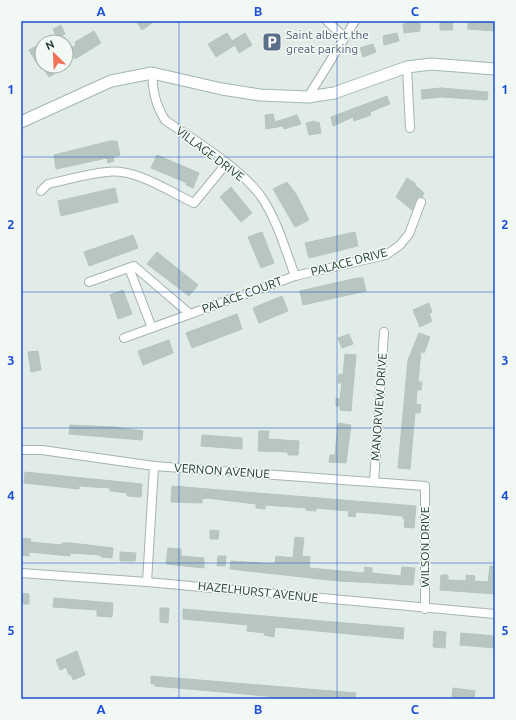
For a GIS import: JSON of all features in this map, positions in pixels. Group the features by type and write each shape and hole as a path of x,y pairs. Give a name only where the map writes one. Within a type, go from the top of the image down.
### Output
{"street":[{"path":"328,21 344,37"},
{"path":"308,97 355,21"},
{"path":"21,122 111,80 152,73 260,95 308,97 334,93 407,67 431,64 495,69"},
{"path":"407,67 410,128"},
{"name":"VILLAGE DRIVE","path":"152,73 153,93 164,120 240,174 260,196 279,233 295,276"},
{"path":"41,191 48,184 106,172 122,173 142,178 194,203 226,164"},
{"name":"PALACE DRIVE","path":"295,276 386,255 400,245 409,234 421,202"},
{"name":"PALACE COURT","path":"129,268 134,266 190,314"},
{"path":"89,282 129,268 152,328"},
{"name":"PALACE COURT","path":"124,338 295,276"},
{"name":"MANORVIEW DRIVE","path":"374,482 384,332"},
{"name":"VERNON AVENUE","path":"21,450 42,450 154,466 424,486"},
{"path":"147,582 154,466"},
{"name":"WILSON DRIVE","path":"424,486 425,608"},
{"name":"HAZELHURST AVENUE","path":"21,572 495,614"}],"building":[{"path":"136,21 155,21 142,30"},
{"path":"408,21 420,22 420,31 404,33 403,24 409,23"},
{"path":"440,21 452,21 453,30 440,30"},
{"path":"468,21 495,23 495,31 468,29"},
{"path":"61,25 65,34 55,34 53,29"},
{"path":"94,31 101,43 75,59 75,42"},
{"path":"227,33 232,41 245,33 252,45 239,53 235,45 216,57 208,44"},
{"path":"397,33 399,41 384,45 383,36"},
{"path":"373,44 376,52 363,57 360,48"},
{"path":"34,47 34,59 29,50"},
{"path":"47,74 54,74 49,77"},
{"path":"441,88 488,92 487,100 441,97 422,99 421,90"},
{"path":"387,96 390,104 370,112 371,115 354,121 353,117 333,126 331,117"},
{"path":"273,114 275,122 297,115 301,124 284,129 283,126 266,129 265,115"},
{"path":"315,121 315,123 319,122 321,133 309,135 306,123"},
{"path":"110,141 117,141 120,155 113,157 114,161 108,163 107,158 56,169 54,155"},
{"path":"157,155 199,173 193,188 186,185 187,183 151,168"},
{"path":"407,178 415,183 415,185 424,193 422,197 416,200 412,210 396,197"},
{"path":"287,182 296,194 309,220 295,227 273,189"},
{"path":"231,187 252,213 241,222 220,197"},
{"path":"115,188 118,202 61,216 58,201"},
{"path":"262,232 274,263 261,268 248,237"},
{"path":"355,232 358,246 309,258 305,243"},
{"path":"133,235 138,248 89,266 84,252"},
{"path":"157,252 198,285 189,296 147,264"},
{"path":"357,278 363,278 366,291 303,305 300,291"},
{"path":"123,290 132,314 118,319 110,295"},
{"path":"282,296 288,311 259,323 253,308"},
{"path":"429,303 432,312 429,314 432,321 420,327 413,310"},
{"path":"237,314 242,329 192,348 186,333"},
{"path":"419,333 430,337 424,353 421,351 418,382 422,382 421,390 417,390 416,404 421,405 420,413 415,413 410,469 398,468 408,360"},
{"path":"349,334 353,344 342,348 338,338"},
{"path":"169,340 173,353 143,365 138,351"},
{"path":"38,351 41,370 31,372 28,352"},
{"path":"345,354 356,355 351,411 340,410 340,406 336,406 336,398 340,399 342,383 338,383 339,374 343,375"},
{"path":"338,423 351,425 346,463 329,462 330,455 335,455"},
{"path":"70,425 114,427 143,431 142,440 69,434"},
{"path":"259,431 269,431 268,439 299,441 298,455 288,455 288,452 258,451"},
{"path":"202,435 242,438 242,449 201,446"},
{"path":"25,472 142,484 141,497 127,496 127,493 110,491 110,488 79,486 79,489 24,483"},
{"path":"172,486 416,506 414,528 404,527 405,519 403,519 403,516 356,512 355,517 348,516 349,511 316,508 316,511 306,510 306,508 265,505 265,509 256,508 256,504 206,498 202,499 202,503 171,502"},
{"path":"210,530 219,531 218,539 210,539"},
{"path":"295,537 304,538 302,556 310,557 309,568 364,573 365,567 372,568 372,573 401,576 402,567 415,568 413,585 338,581 230,569 231,561 275,564 276,556 293,558"},
{"path":"21,538 31,539 30,542 62,545 62,543 71,543 113,548 112,558 101,557 101,555 70,553 70,556 29,552 29,556 21,555"},
{"path":"168,548 181,549 181,556 204,558 204,568 166,564"},
{"path":"120,552 136,553 135,561 120,561"},
{"path":"218,556 226,556 225,566 217,566"},
{"path":"490,566 495,566 495,594 440,590 441,575 448,575 448,580 466,581 466,575 475,576 474,581 488,582"},
{"path":"21,593 29,594 29,604 21,604"},
{"path":"54,598 113,603 112,617 97,616 97,610 53,607"},
{"path":"160,608 169,608 168,623 160,622"},
{"path":"183,609 404,628 403,639 275,627 274,637 264,635 265,633 247,631 248,625 183,619"},
{"path":"434,631 446,632 445,648 433,647"},
{"path":"461,633 495,636 495,648 460,645"},
{"path":"77,651 85,675 73,680 66,667 60,670 56,660"},
{"path":"151,676 356,693 355,699 299,699 155,686 155,684 151,684"},
{"path":"453,688 475,691 474,699 452,699"}],"place":[{"name":"Saint albert the great parking","path":"272,42"}]}
